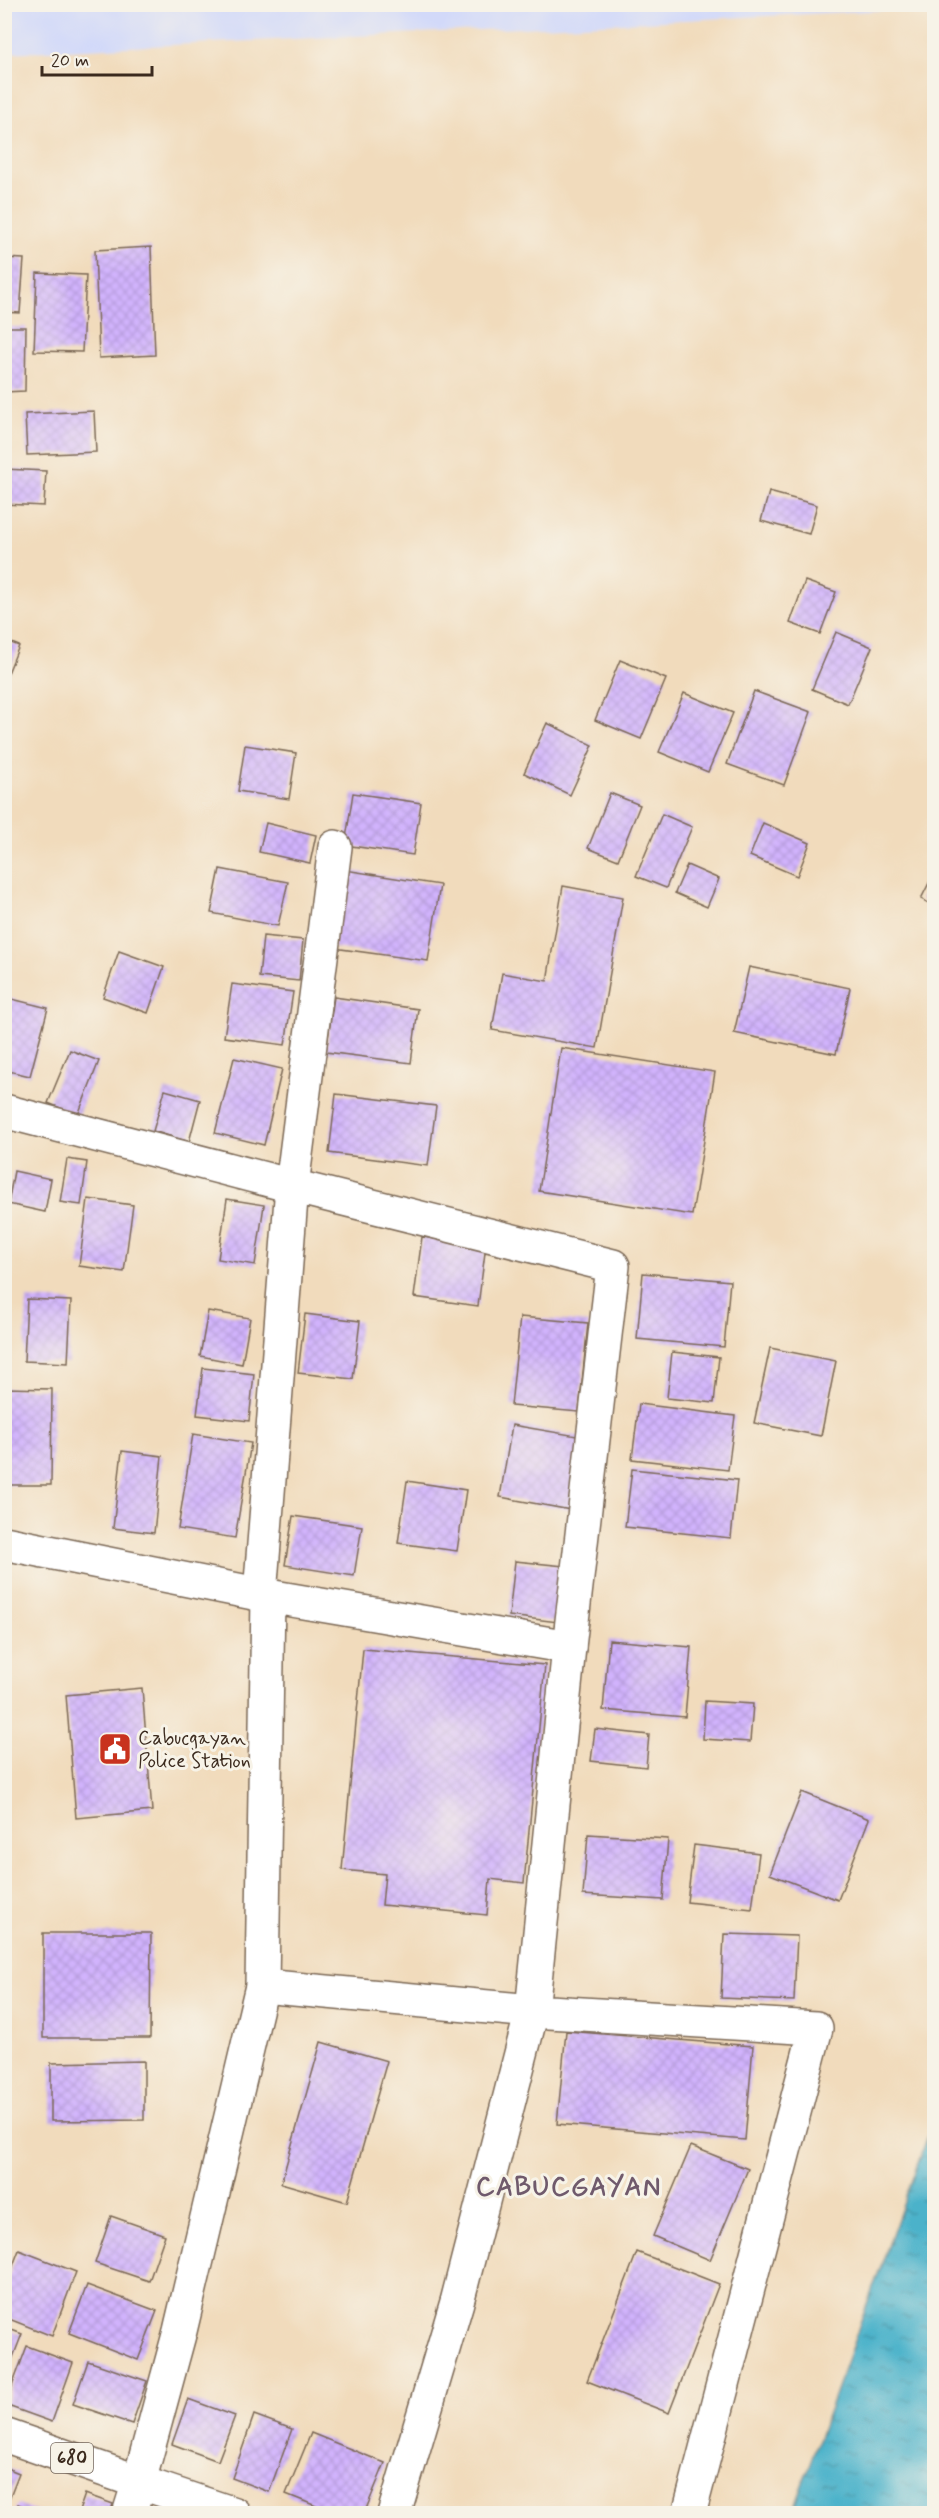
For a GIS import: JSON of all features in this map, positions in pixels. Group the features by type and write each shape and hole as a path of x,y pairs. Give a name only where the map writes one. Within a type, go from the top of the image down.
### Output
{"street":[{"path":"129,2514 180,2331 262,1986 264,1595 292,1186 335,847"},
{"path":"4,1110 292,1186 613,1266 569,1647 532,2011 457,2302 394,2514"},
{"path":"4,1543 264,1595 569,1647"},
{"path":"262,1986 532,2011 816,2028 689,2514"},
{"name":"680","path":"4,2435 139,2482"},
{"path":"139,2482 234,2514"}],"shaded area":[{"path":"4,5 891,5 890,10 5,53"}],"water":[{"path":"934,2119 934,2513 792,2513"}],"building":[{"path":"151,247 155,355 99,358 95,250"},
{"path":"4,258 24,259 20,313 4,312"},
{"path":"37,273 86,275 82,352 34,351"},
{"path":"4,327 26,327 25,391 4,392"},
{"path":"94,411 96,452 27,455 25,414"},
{"path":"4,469 46,471 44,506 4,504"},
{"path":"769,492 817,505 809,534 761,521"},
{"path":"805,581 836,592 820,634 790,623"},
{"path":"836,632 872,647 848,704 812,689"},
{"path":"4,640 19,646 6,678 4,678"},
{"path":"620,660 666,679 641,739 595,720"},
{"path":"754,691 811,712 784,785 727,764"},
{"path":"684,693 733,713 708,772 659,752"},
{"path":"547,723 593,745 570,795 524,773"},
{"path":"245,745 296,753 289,799 238,791"},
{"path":"353,793 421,803 413,855 345,845"},
{"path":"610,793 640,805 618,860 588,848"},
{"path":"662,814 692,827 666,888 636,876"},
{"path":"266,823 316,835 310,863 259,852"},
{"path":"763,823 810,843 797,876 750,856"},
{"path":"687,865 719,879 707,907 675,893"},
{"path":"220,869 288,882 278,926 211,913"},
{"path":"345,870 440,885 428,961 334,948"},
{"path":"934,873 934,906 921,899"},
{"path":"563,886 623,897 597,1048 492,1030 502,973 547,981"},
{"path":"263,936 303,940 299,981 259,977"},
{"path":"119,951 164,967 148,1013 103,997"},
{"path":"749,967 850,988 836,1054 734,1033"},
{"path":"232,984 293,992 285,1045 224,1037"},
{"path":"4,997 48,1008 30,1076 4,1070"},
{"path":"334,997 418,1009 411,1063 326,1052"},
{"path":"561,1048 715,1072 692,1215 539,1191"},
{"path":"70,1050 99,1061 78,1115 48,1103"},
{"path":"234,1058 282,1069 264,1145 215,1133"},
{"path":"165,1090 200,1100 189,1142 153,1131"},
{"path":"336,1094 436,1106 428,1166 329,1153"},
{"path":"67,1159 87,1162 81,1205 60,1202"},
{"path":"14,1171 51,1179 45,1212 8,1204"},
{"path":"88,1199 133,1205 124,1272 79,1266"},
{"path":"227,1199 264,1205 255,1265 218,1259"},
{"path":"422,1237 486,1245 478,1306 414,1297"},
{"path":"643,1273 730,1281 724,1347 637,1339"},
{"path":"27,1299 71,1301 68,1363 24,1361"},
{"path":"208,1311 250,1318 242,1364 200,1356"},
{"path":"305,1314 360,1321 353,1379 298,1373"},
{"path":"520,1317 588,1323 579,1412 511,1406"},
{"path":"770,1348 836,1361 821,1436 754,1423"},
{"path":"672,1352 719,1357 714,1403 667,1398"},
{"path":"203,1368 254,1374 249,1421 197,1415"},
{"path":"4,1388 52,1389 51,1485 4,1485"},
{"path":"639,1404 735,1416 728,1470 632,1459"},
{"path":"512,1425 583,1437 571,1510 500,1497"},
{"path":"193,1434 251,1443 235,1538 178,1529"},
{"path":"122,1451 162,1456 154,1533 113,1528"},
{"path":"632,1469 737,1480 731,1538 625,1527"},
{"path":"407,1481 466,1490 457,1551 398,1543"},
{"path":"293,1516 362,1526 354,1576 285,1565"},
{"path":"515,1561 564,1566 558,1622 509,1616"},
{"path":"609,1640 691,1647 685,1717 603,1710"},
{"path":"363,1649 545,1665 524,1883 490,1879 487,1915 382,1905 385,1874 342,1870"},
{"path":"142,1688 152,1811 76,1818 66,1695"},
{"path":"705,1701 753,1704 750,1742 703,1739"},
{"path":"595,1729 649,1735 646,1767 591,1761"},
{"path":"802,1792 869,1819 838,1900 770,1874"},
{"path":"588,1834 668,1839 663,1900 583,1895"},
{"path":"694,1845 759,1853 752,1909 687,1902"},
{"path":"4,1848 7,1848 8,1889 4,1889"},
{"path":"43,1933 151,1933 150,2038 43,2038"},
{"path":"724,1934 797,1936 794,2001 721,1998"},
{"path":"566,2031 753,2046 745,2140 557,2124"},
{"path":"321,2042 387,2061 347,2202 281,2183"},
{"path":"144,2061 144,2120 51,2121 51,2063"},
{"path":"691,2146 748,2169 710,2260 653,2236"},
{"path":"111,2216 165,2235 149,2281 95,2263"},
{"path":"19,2250 76,2272 52,2336 4,2317 4,2289"},
{"path":"637,2252 719,2284 669,2413 587,2381"},
{"path":"87,2285 157,2311 138,2360 69,2333"},
{"path":"4,2327 22,2334 5,2378 4,2378"},
{"path":"27,2346 73,2363 52,2422 5,2405"},
{"path":"88,2361 147,2381 132,2424 73,2404"},
{"path":"188,2399 235,2416 218,2461 172,2444"},
{"path":"254,2415 292,2429 269,2492 232,2478"},
{"path":"311,2433 385,2463 364,2514 336,2514 286,2494"},
{"path":"4,2467 19,2473 5,2509 4,2509"},
{"path":"85,2494 113,2504 110,2514 78,2514"},
{"path":"18,2504 41,2513 41,2514 14,2514"}],"place":[{"name":"Cabucgayan Police Station","path":"115,1749"}],"district":[{"name":"CABUCGAYAN","path":"569,2188"}]}
